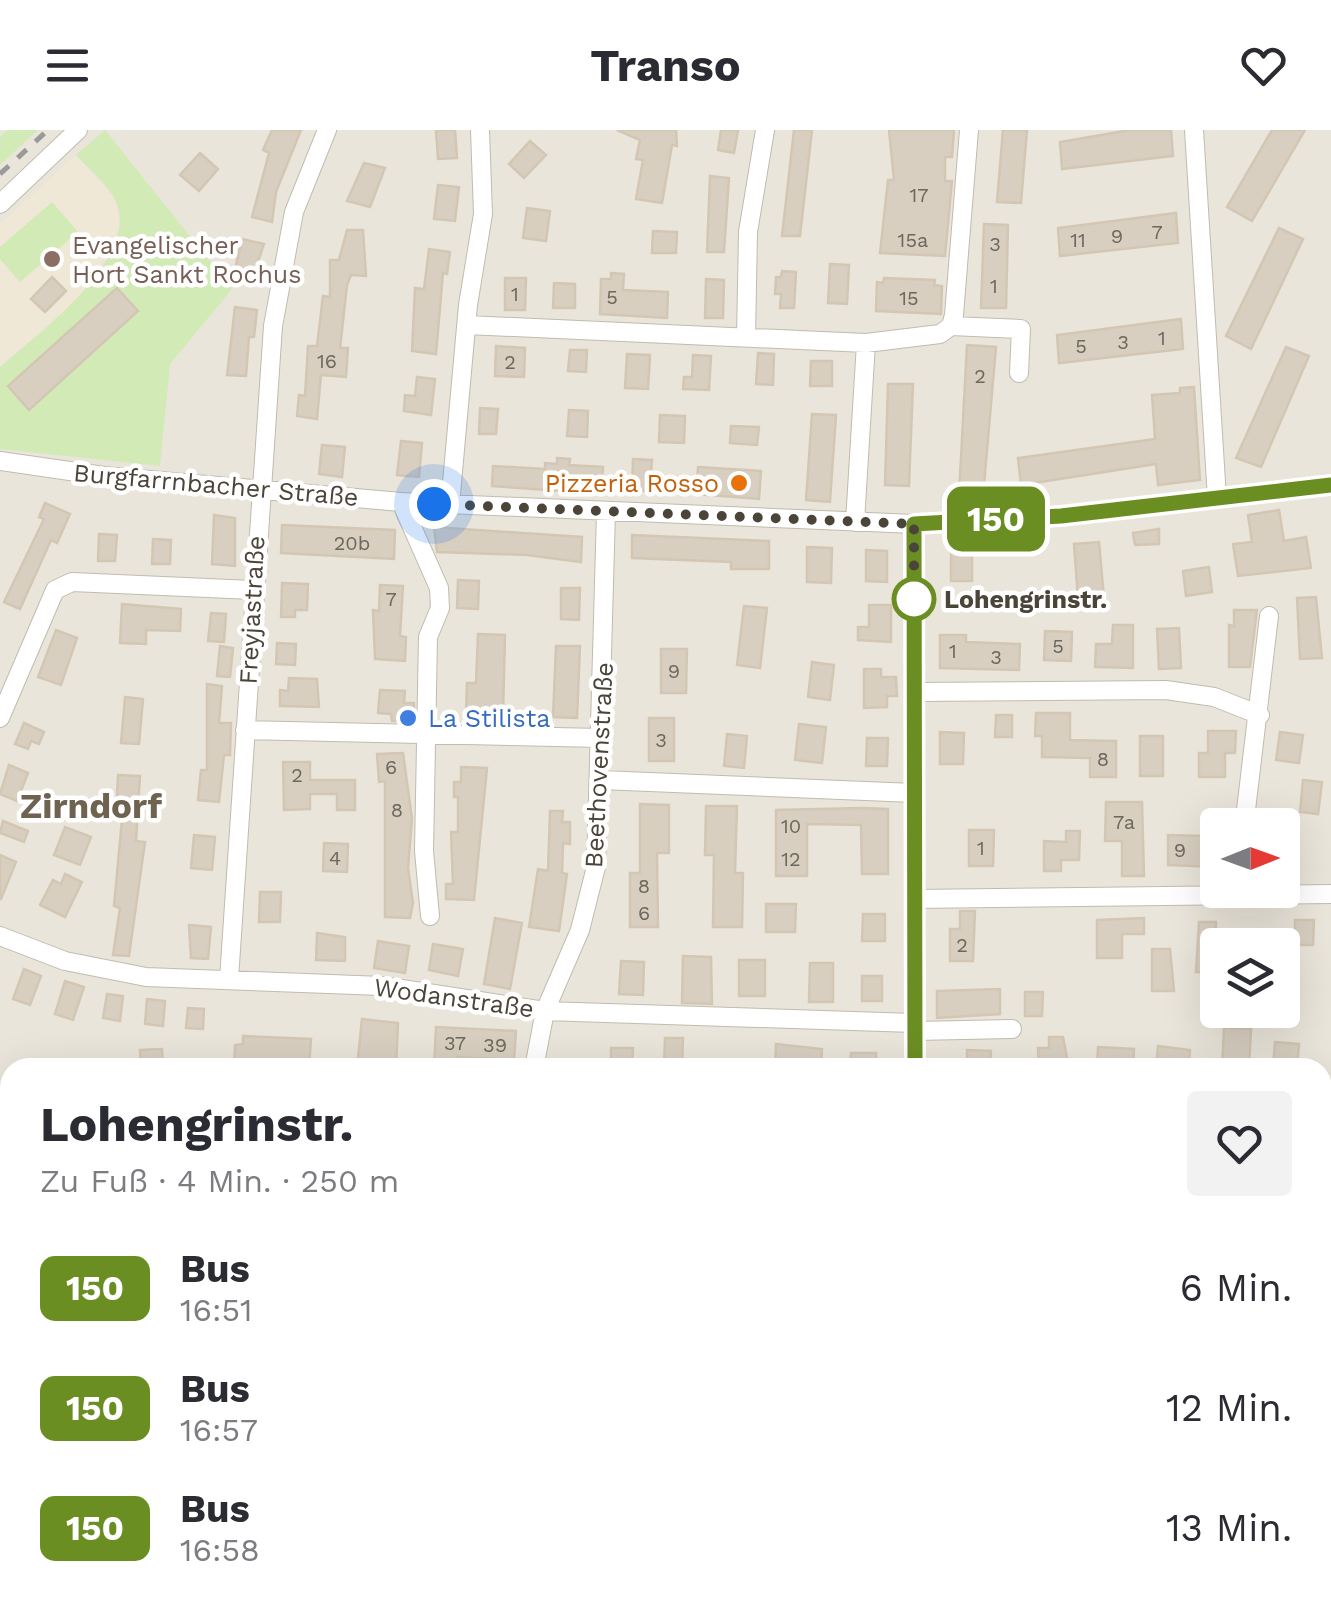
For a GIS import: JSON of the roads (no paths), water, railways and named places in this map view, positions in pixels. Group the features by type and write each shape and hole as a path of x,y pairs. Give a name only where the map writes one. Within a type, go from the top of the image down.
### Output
{"street":[{"path":"0,204 78,130"},
{"name":"Freyjastraße","path":"229,979 252,590 274,326 294,212 326,130"},
{"path":"450,505 467,325 484,214 481,130"},
{"path":"746,338 748,232 765,130"},
{"path":"951,326 968,130"},
{"path":"1194,130 1217,498"},
{"path":"467,325 866,343 921,339 951,326 1021,329 1020,373"},
{"path":"855,522 866,343"},
{"name":"Burgfarrnbacher Straße","path":"0,461 401,502 914,524 1061,516 1331,485"},
{"path":"401,502 439,588 440,608 428,637 424,851 430,916"},
{"name":"Beethovenstraße","path":"536,1058 545,1010 580,930 596,866 606,512"},
{"path":"914,524 915,1058"},
{"path":"0,718 55,590 72,582 252,590"},
{"path":"1246,808 1269,616"},
{"path":"914,692 1166,690 1214,697 1260,715"},
{"path":"245,730 602,738"},
{"path":"601,780 914,793"},
{"path":"914,900 1331,894"},
{"name":"Wodanstraße","path":"0,936 65,960 146,977 382,986 545,1010 1012,1028"}],"railway":[{"path":"0,174 48,130"}],"place":[{"name":"Evangelischer Hort Sankt Rochus","path":"52,259"},
{"name":"Pizzeria Rosso","path":"739,483"},
{"name":"Lohengrinstr.","path":"914,599"},
{"name":"La Stilista","path":"408,718"}],"district":[{"name":"Zirndorf","path":"91,806"}]}
